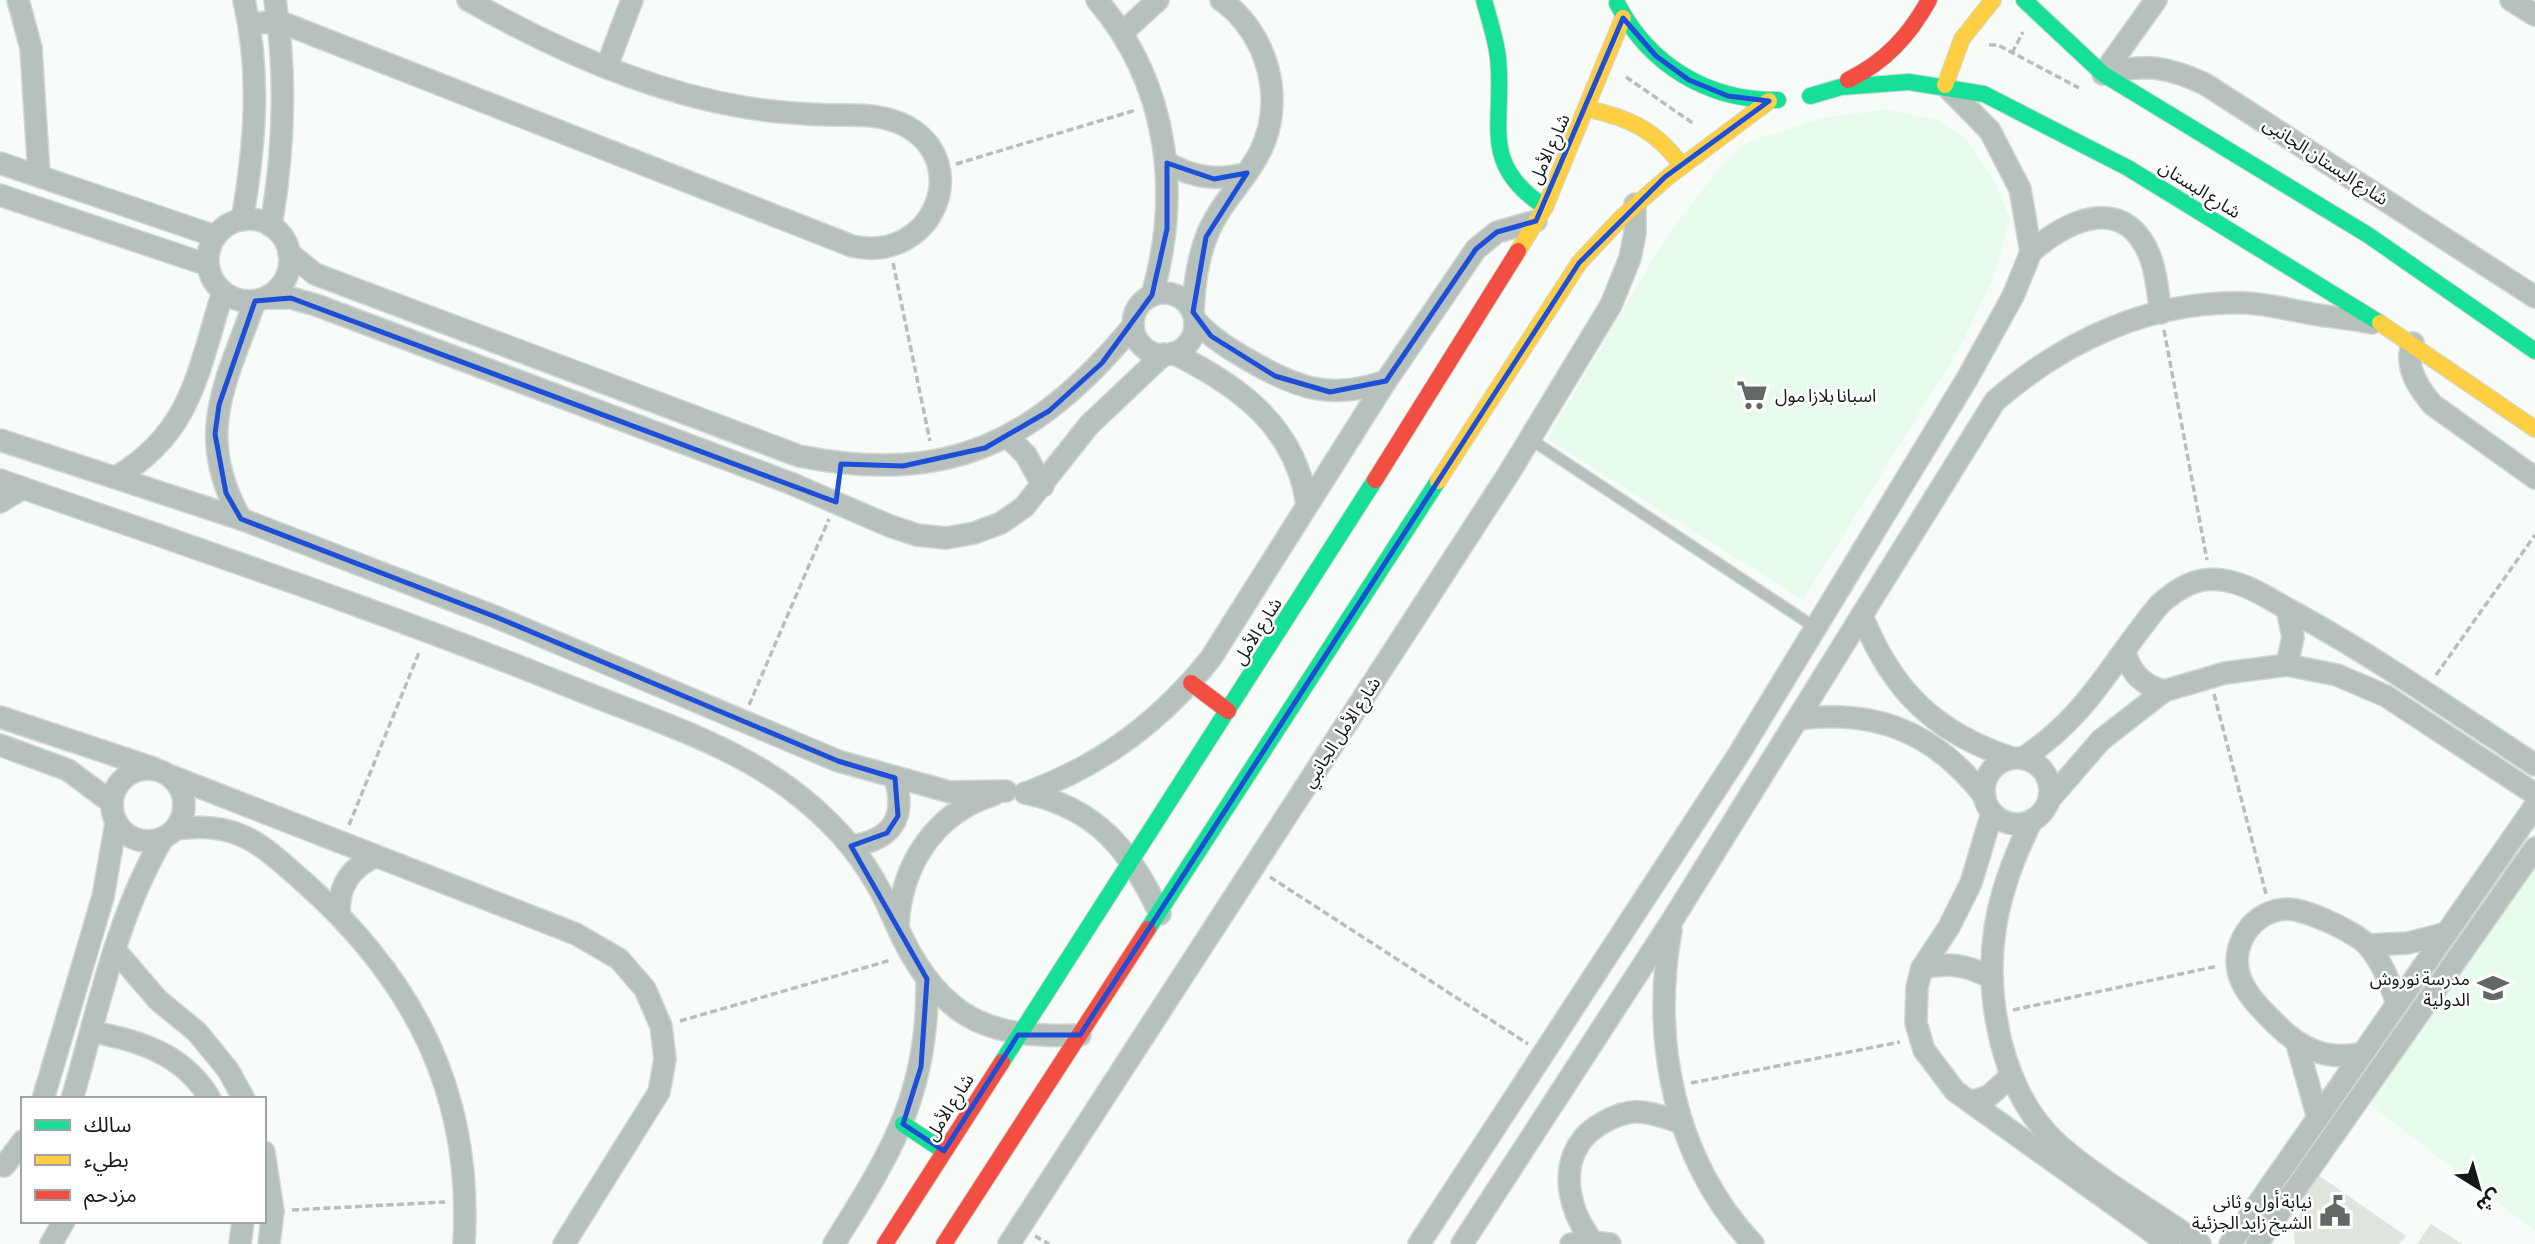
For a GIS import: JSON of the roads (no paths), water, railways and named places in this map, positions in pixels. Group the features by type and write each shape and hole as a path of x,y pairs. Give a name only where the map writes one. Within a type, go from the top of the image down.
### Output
{"main road":[{"path":"1484,0 1497,57 1499,151 1503,166 1540,214"},
{"path":"1615,0 1623,18 1656,56 1689,80 1728,96 1769,101 1810,96 1870,71 1896,49 1917,23 1929,0"},
{"path":"1944,85 1957,46 1967,28 1993,0"},
{"path":"2024,0 2103,74 2368,235 2535,351"},
{"name":"شارع الأمل","path":"885,1244 1457,352 1540,214 1588,109 1623,18"},
{"name":"شارع البستان","path":"1810,96 1875,82 1944,85 1984,94 2128,168 2413,343 2535,429"},
{"path":"944,1244 1160,914 1578,263 1665,177 1769,101"},
{"path":"1588,109 1626,116 1649,128 1668,145 1682,166"},
{"path":"1191,683 1228,711"},
{"path":"903,1124 944,1151"}],"street":[{"path":"19,0 31,48 39,175"},
{"path":"242,220 254,118 250,24 244,0"},
{"path":"276,10 852,246 871,250 890,248 922,229 934,211 940,190 939,169 932,152 921,138 907,127 868,115 746,108 667,90 530,33 468,0"},
{"path":"607,66 632,0"},
{"path":"1097,0 1122,33 1155,104 1167,163 1167,229 1152,295 1136,311 1133,326 1135,335 1146,349 1168,354 1238,393 1277,428 1298,464 1307,505"},
{"path":"1122,33 1158,0"},
{"path":"241,519 217,464 215,434 219,405 260,299 275,292 288,274 289,253 286,242 271,226 262,221 242,220 215,236 208,265 215,284 232,298 260,299 291,298 316,305 917,535 946,538 974,533 1001,523 1024,507 1043,486 1089,425 1168,354 1190,341 1198,261 1206,237 1231,192 1260,151 1269,127 1270,76 1263,52 1251,29 1221,0"},
{"path":"2103,74 2156,0"},
{"path":"2511,0 2535,15"},
{"path":"250,24 276,10"},
{"path":"271,226 283,124 276,10"},
{"name":"شارع البستان الجانبى","path":"2103,74 2134,65 2159,67 2205,84 2535,297"},
{"path":"1944,85 1976,114 2002,149 2020,189 2031,252"},
{"path":"0,163 215,236"},
{"path":"1167,163 1206,178 1247,173"},
{"path":"0,195 208,265"},
{"name":"شارع الأمل الجانبي","path":"1009,1244 1530,439 1622,282 1635,233 1635,204"},
{"path":"898,929 899,902 906,876 919,851 936,830 956,812 980,799 1016,792 1077,772 1124,744 1169,706 1191,683 1211,658 1386,382 1476,249 1509,226 1540,214"},
{"path":"1419,1244 1737,757 1991,338 2031,252 2071,223 2106,217 2120,223 2134,232 2151,260 2161,313"},
{"path":"289,253 315,275 799,456 841,464 892,466 934,462 1009,438 1067,396 1133,326"},
{"path":"118,476 142,462 163,443 179,419 223,292"},
{"path":"1152,295 1172,294 1180,297 1220,343 1293,384 1339,391 1386,382"},
{"path":"1462,1244 1673,919 1863,618 1995,401 2045,362 2072,345 2130,321 2161,313 2208,305 2246,303 2389,328"},
{"path":"2413,343 2409,352 2411,367 2424,394 2434,405 2535,478"},
{"path":"1009,438 1026,455 1043,486"},
{"path":"0,440 118,476 241,519 496,617 838,761 950,792 1016,792 1081,813 1112,837 1130,861 1160,914"},
{"path":"836,502 841,464"},
{"path":"0,480 484,652 752,764 805,801 851,846 878,886 911,954 946,1003 971,1019 1018,1035 1080,1035"},
{"path":"0,502 23,488"},
{"path":"2169,1244 1970,1102 1942,1077 1919,1039 1915,1006 1922,968 1949,928 1971,883 1988,805 1987,776 2002,761 2017,758 2053,737 2080,711 2148,618 2175,591 2210,579 2234,583 2287,609 2425,691 2535,765"},
{"path":"2287,609 2293,636 2287,664"},
{"path":"484,652 496,617"},
{"path":"1863,618 1890,673 1924,710 1956,735 2042,769 2048,778 2049,800"},
{"path":"2125,652 2128,664 2142,682 2164,691"},
{"path":"2200,1244 2061,1147 2032,1115 2010,1077 1995,1014 1990,977 2002,896 2032,820 2043,811 2049,800 2101,740 2164,691 2210,677 2287,664 2337,675 2386,696 2535,794"},
{"path":"0,717 165,773 576,934 619,959 645,989 661,1026 665,1059 659,1092 564,1244"},
{"path":"1798,719 1852,717 1904,730 1949,758 1988,805 2011,823 2032,820"},
{"path":"0,745 68,769 111,802"},
{"path":"44,1097 103,897 116,823 111,802 116,786 127,774 142,768 165,773 180,788 184,802 182,816 143,871 116,950 73,1097"},
{"path":"851,846 870,844 887,833 898,816 900,797 895,778"},
{"path":"2230,1244 2535,806"},
{"path":"116,823 136,839 150,841 201,825 228,828 253,839 339,913 371,949 409,1004 439,1066 459,1133 467,1201 464,1244"},
{"path":"2257,1244 2535,848"},
{"path":"339,913 339,896 346,878 360,864 376,856"},
{"path":"2479,886 2499,899"},
{"path":"2318,1118 2297,1044 2246,990 2237,962 2238,948 2248,928 2271,913 2298,910 2339,927 2368,945 2385,973 2397,1004"},
{"path":"1673,919 1664,986 1666,1042 1672,1087 1682,1123 1706,1181 1723,1208 1753,1244"},
{"path":"2368,945 2408,943 2446,933"},
{"path":"116,950 158,1000 197,1032 228,1070 243,1097"},
{"path":"1922,968 1936,965 1964,966 1990,977"},
{"path":"834,1244 885,1161 903,1124 921,1068 927,1018 927,979"},
{"path":"92,1032 134,1039 172,1058 204,1088 209,1097"},
{"path":"2297,1044 2329,1055 2363,1053"},
{"path":"1970,1102 1989,1096 2010,1077"},
{"path":"1601,1243 1579,1225 1568,1182 1570,1161 1581,1142 1597,1126 1616,1115 1638,1111 1682,1123"},
{"path":"9,1166 21,1145"},
{"path":"266,1165 273,1211 269,1244"},
{"path":"2281,1171 2299,1184"},
{"path":"51,1244 63,1223"},
{"path":"240,1244 243,1223"},
{"path":"1571,1244 1601,1243"}],"lane":[{"path":"1530,439 1815,628"}],"place":[{"name":"اسبانا بلازا مول","path":"1752,395"},
{"name":"مدرسة نوروش الدولية","path":"2493,988"},
{"name":"نيابة أول و ثانى الشيخ زايد الجزئية","path":"2335,1211"}]}
